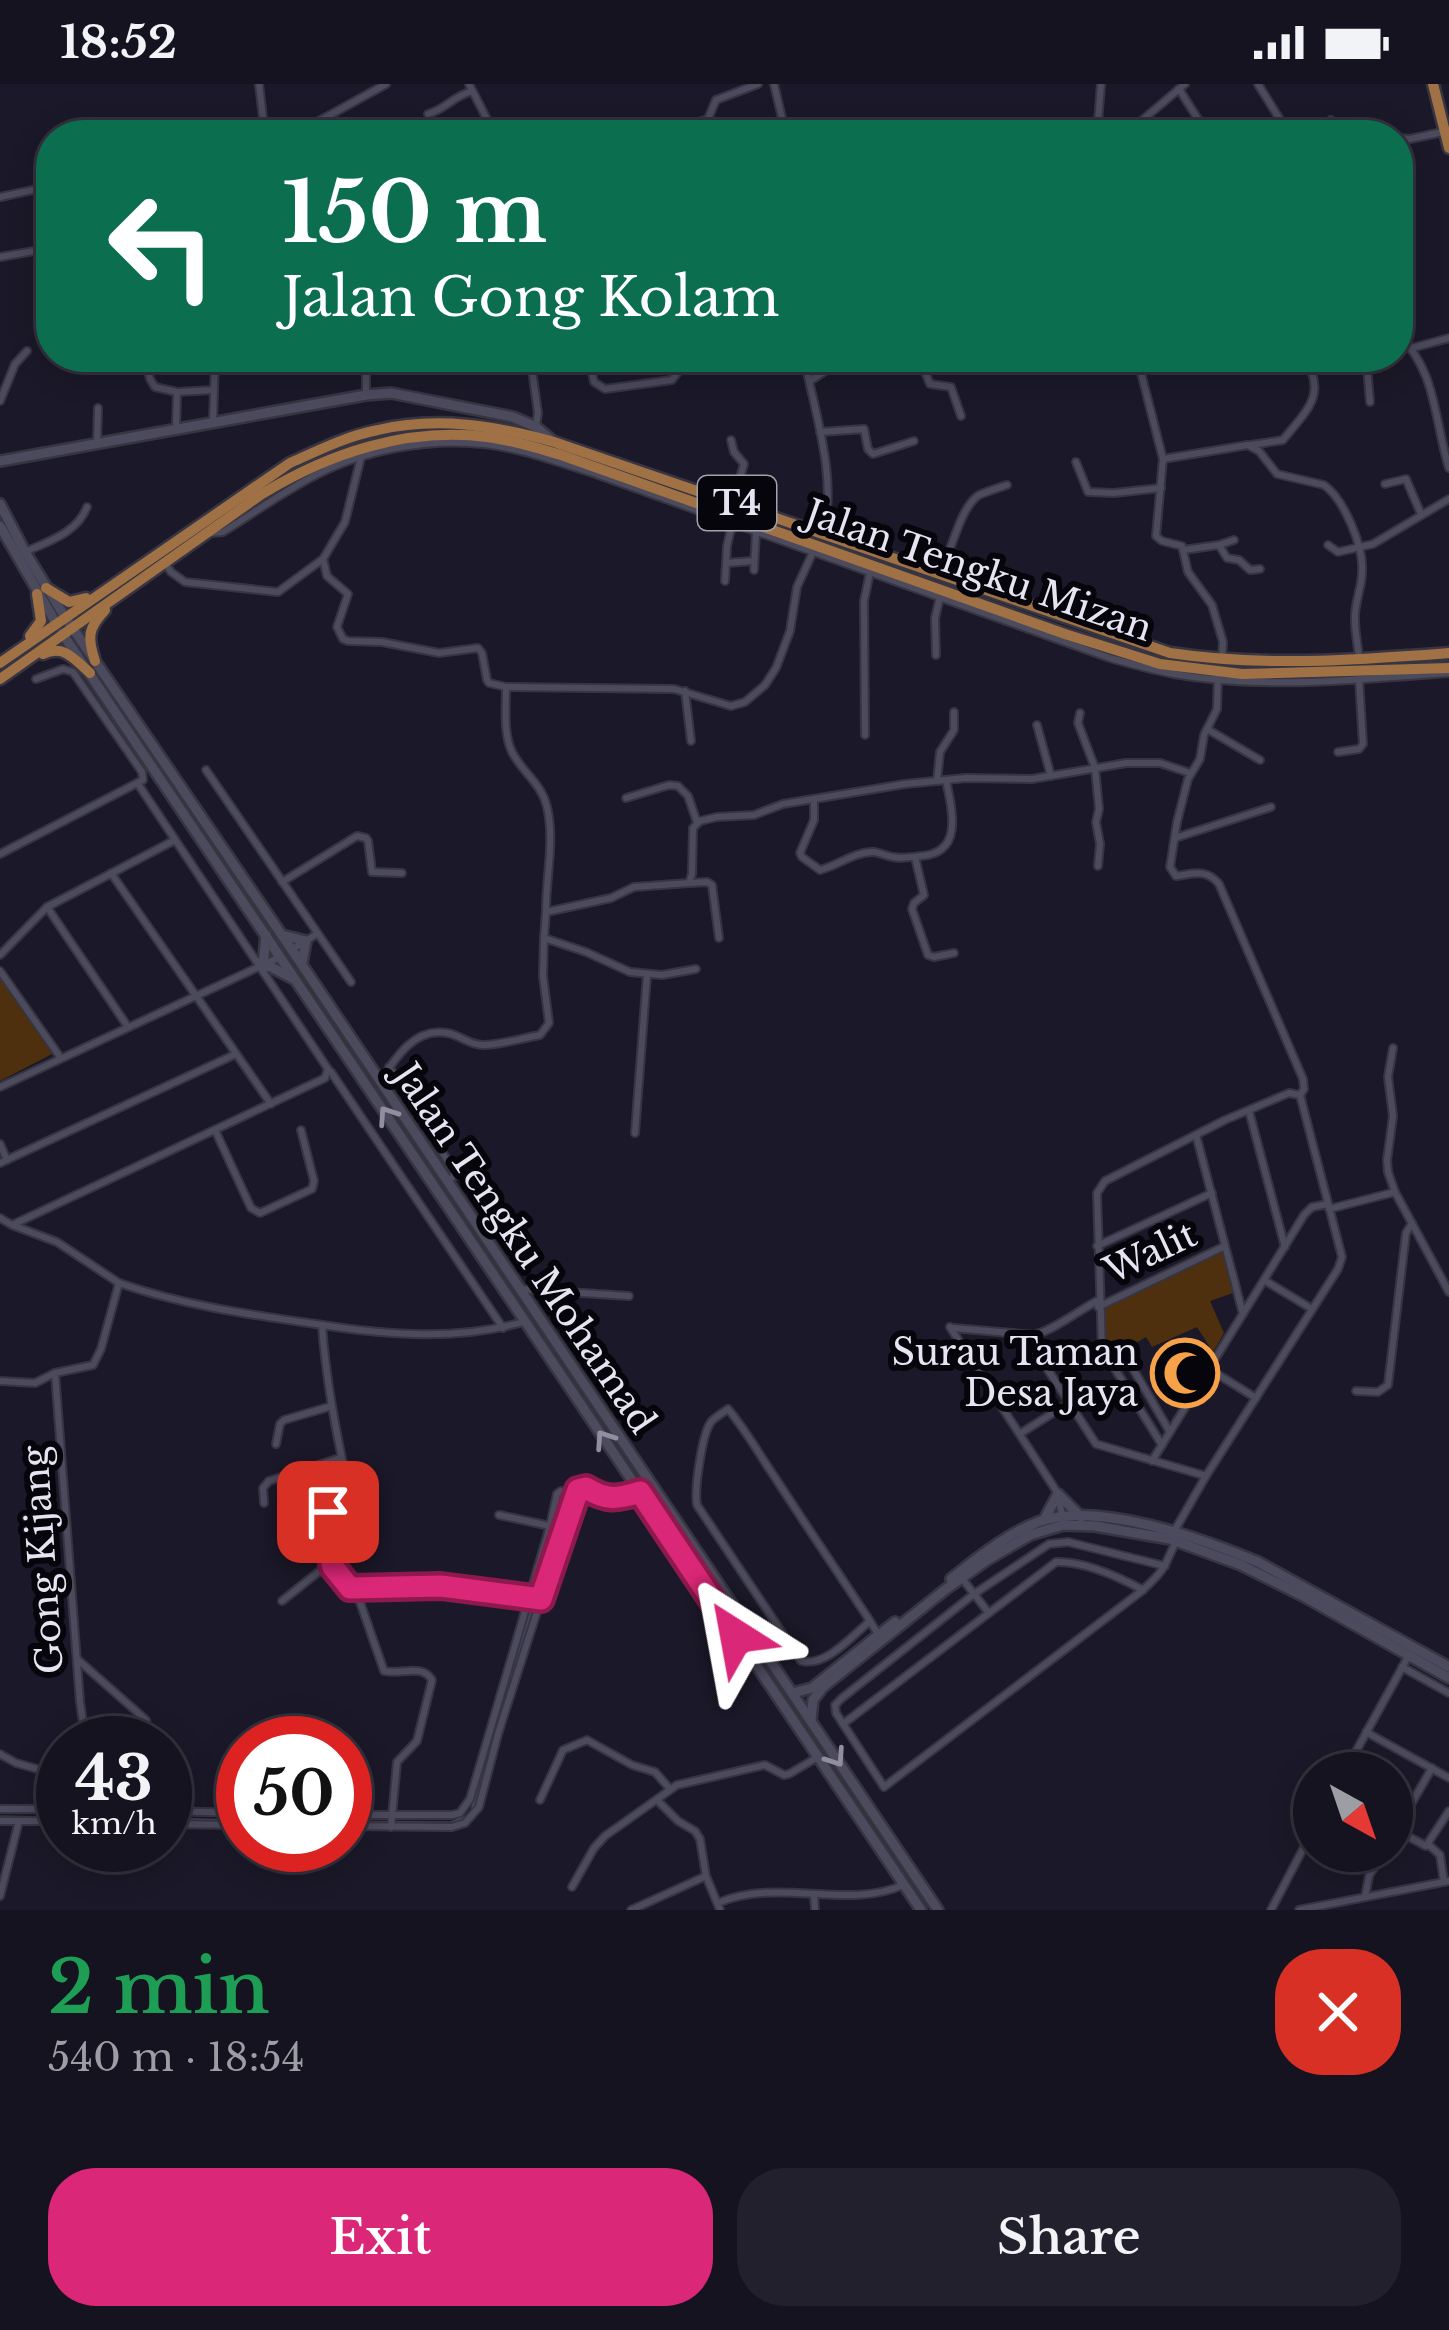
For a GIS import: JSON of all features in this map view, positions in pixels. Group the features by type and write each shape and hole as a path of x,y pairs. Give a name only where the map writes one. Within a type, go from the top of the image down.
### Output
{"highway":[{"path":"1433,84 1449,148"},
{"name":"Jalan Tengku Mizan","path":"111,594 290,463 380,429 447,422 534,431 554,442 1220,671 1449,653"},
{"name":"Jalan Tengku Mizan","path":"0,679 9,662 165,563 262,494 325,460 399,440 450,435 488,437 561,455 1160,664 1242,674 1449,670"},
{"path":"9,662 38,628 42,591 69,602 111,594"},
{"path":"93,667 89,632 111,594"},
{"path":"9,662 58,650 93,667"}],"main road":[{"path":"1,462 391,393 513,417 534,431"},
{"path":"0,504 42,591"},
{"path":"0,526 42,591"},
{"name":"Jalan Tengku Mohamad","path":"42,591 302,964 938,1910"},
{"name":"Jalan Tengku Mohamad","path":"93,667 280,956 921,1910"},
{"path":"266,934 260,966 297,980"},
{"path":"281,934 306,941 302,964"},
{"path":"793,1693 812,1688 999,1544 1043,1520 1058,1494 1082,1517"},
{"path":"960,1576 1063,1521 1108,1518 1175,1537 1241,1565 1410,1652 1449,1678"},
{"path":"1043,1520 1175,1537"},
{"path":"713,1575 708,1580 716,1605"},
{"path":"811,1720 813,1700 823,1687 880,1637"},
{"path":"1410,1652 1449,1667"},
{"path":"904,1884 915,1875"}],"street":[{"path":"259,84 264,120"},
{"path":"324,120 386,84"},
{"path":"706,120 716,100 758,84"},
{"path":"774,84 782,120"},
{"path":"1098,120 1101,84"},
{"path":"1258,84 1279,120"},
{"path":"1143,120 1182,87 1200,120"},
{"path":"428,114 442,110 471,88 490,120"},
{"path":"1413,139 1447,131"},
{"path":"0,196 36,189"},
{"path":"0,257 36,251"},
{"path":"1413,348 1449,338"},
{"path":"1413,350 1437,404 1449,468"},
{"path":"0,401 15,364 27,351"},
{"path":"148,372 154,386 177,392 212,390"},
{"path":"213,372 213,423"},
{"path":"365,395 366,372"},
{"path":"532,372 538,413 534,431"},
{"path":"591,372 594,382 605,389 672,380 678,372"},
{"path":"808,372 828,506 822,535"},
{"path":"810,381 824,372"},
{"path":"926,372 930,384 951,387 961,416"},
{"path":"1141,372 1163,459 1156,536 1183,550 1188,572 1212,605 1223,642 1217,709 1200,759 1190,773 1170,867 1179,876 1209,874 1219,884 1303,1079 1300,1095 1342,1257 1206,1476 1165,1566 1143,1590 884,1787 834,1708 974,1594 1040,1548 1057,1541 1165,1566"},
{"path":"1163,459 1283,440 1310,406 1316,390 1312,372"},
{"path":"1367,372 1370,402"},
{"path":"176,430 177,392"},
{"path":"97,444 98,408"},
{"path":"820,432 864,429 868,449 876,454 914,441"},
{"path":"731,440 744,464 733,502"},
{"path":"209,532 223,532 310,478 361,457 410,446 479,444 593,473 1110,658 1176,675 1220,671 1359,679 1449,670"},
{"path":"1248,445 1277,474 1330,489 1341,503 1359,546 1363,572 1354,618 1359,660"},
{"path":"165,563 185,582 278,592 323,559 345,522 361,457"},
{"path":"1076,462 1088,492 1161,488"},
{"path":"1385,484 1406,478 1421,514"},
{"path":"938,575 962,514 973,500 1007,485"},
{"path":"1328,545 1338,552 1373,544 1449,499"},
{"path":"25,552 64,534 82,520 87,507"},
{"path":"724,581 732,524"},
{"path":"727,563 753,566 756,532"},
{"path":"1183,550 1234,540"},
{"path":"1219,545 1227,558 1239,560 1250,570 1259,569"},
{"path":"323,559 327,576 348,594 337,627 343,639 439,653 478,648 489,683 506,687 685,691 730,706 745,702 776,668 790,631 797,587 813,552"},
{"path":"865,735 864,601 870,572"},
{"path":"936,656 934,618 940,597"},
{"path":"0,854 143,780 77,676 63,669 36,679"},
{"path":"1338,752 1360,749 1364,744 1359,679"},
{"path":"380,1080 418,1037 452,1034 484,1045 540,1035 549,1023 543,976 550,830 547,804 507,739 506,687"},
{"path":"685,691 691,741"},
{"path":"814,800 814,820 800,853 815,868 872,852 896,858 940,853 947,846 952,825 940,752 954,730 954,712"},
{"path":"1080,713 1078,723 1095,768 1098,866"},
{"path":"1037,725 1051,776"},
{"path":"1207,729 1260,760"},
{"path":"688,883 693,828 697,822 717,817 942,780 1051,776 1154,763 1190,773"},
{"path":"206,770 351,982"},
{"path":"138,784 503,1328"},
{"path":"626,799 678,786 688,796 697,822"},
{"path":"1175,838 1271,807"},
{"path":"282,882 357,836 368,842 373,872 402,873"},
{"path":"0,955 47,907 175,840"},
{"path":"916,857 924,895 912,909 928,955 954,953"},
{"path":"111,873 271,1103"},
{"path":"547,912 610,898 634,887 712,885 719,938"},
{"path":"47,907 128,1027"},
{"path":"0,1087 260,966 317,934"},
{"path":"544,938 647,975 696,969"},
{"path":"0,971 61,1058"},
{"path":"634,1132 647,975"},
{"path":"1393,1048 1388,1077 1393,1115 1388,1172 1449,1292"},
{"path":"0,1144 4,1161 236,1054"},
{"path":"389,1067 454,1172 448,1181"},
{"path":"12,1225 325,1078 328,1069"},
{"path":"1162,1445 1102,1348 1097,1193 1101,1186 1196,1135 1289,1093 1300,1095"},
{"path":"1249,1111 1285,1247"},
{"path":"215,1130 251,1208 260,1213 312,1189 301,1130"},
{"path":"1196,1135 1243,1313"},
{"path":"1152,1461 1304,1215 1312,1207 1396,1192"},
{"path":"1097,1246 1212,1193"},
{"path":"0,1218 57,1242 119,1283 222,1311 397,1335 503,1328 526,1321"},
{"path":"1356,1391 1378,1392 1388,1385 1406,1233 1412,1223"},
{"name":"Walit","path":"1026,1336 1046,1332 1066,1317 1225,1246"},
{"path":"1264,1280 1312,1310"},
{"path":"0,1382 35,1383 96,1362 119,1283"},
{"path":"521,1289 629,1296"},
{"path":"322,1325 340,1458 350,1495 322,1521 332,1561 360,1602 384,1671 422,1670 432,1680 417,1741 397,1762 391,1821"},
{"path":"1063,1521 1058,1494 950,1328 1026,1336 1096,1444 1206,1476"},
{"path":"1125,1355 1169,1432"},
{"path":"1209,1369 1256,1398"},
{"name":"Gong Kijang","path":"55,1373 83,1716"},
{"path":"1021,1432 1069,1403"},
{"path":"276,1444 280,1424 287,1418 332,1406"},
{"path":"870,1622 821,1660 801,1660 700,1511 695,1495 714,1419 728,1409 870,1622 880,1637"},
{"path":"264,1503 263,1488 269,1481 340,1458"},
{"path":"556,1527 557,1495 581,1488 615,1500 640,1492"},
{"path":"372,1823 460,1813 479,1788 556,1527 570,1494"},
{"path":"499,1515 556,1527"},
{"path":"282,1600 332,1561"},
{"path":"843,1724 1049,1565 1061,1561 1143,1590"},
{"path":"960,1576 988,1612"},
{"path":"350,1588 441,1586 536,1598"},
{"path":"1355,1752 1410,1652"},
{"path":"77,1659 141,1716"},
{"path":"1402,1667 1449,1693"},
{"path":"1366,1732 1449,1778"},
{"path":"540,1800 566,1747 587,1740 632,1766 656,1772 670,1789"},
{"path":"0,1754 36,1769"},
{"path":"572,1886 605,1836 670,1789 686,1781 765,1765 789,1774 818,1757"},
{"path":"1413,1800 1432,1768"},
{"path":"656,1800 698,1835 706,1876 719,1906 728,1898 773,1893 856,1897 892,1891 904,1884"},
{"path":"0,1809 36,1809"},
{"path":"1429,1845 1449,1811"},
{"path":"372,1819 391,1821"},
{"path":"0,1821 36,1822"},
{"path":"0,1896 19,1822"},
{"path":"1299,1910 1447,1882 1440,1855 1429,1845 1413,1841"},
{"path":"1271,1910 1293,1868"},
{"path":"1365,1897 1371,1872"},
{"path":"631,1910 706,1876"},
{"path":"814,1895 815,1910"}],"shaded area":[{"path":"0,976 52,1054 0,1081"},
{"path":"1222,1251 1233,1293 1210,1301 1224,1333 1213,1352 1197,1327 1152,1347 1146,1337 1126,1349 1120,1343 1109,1351 1103,1308"}],"waterway":[{"path":"472,1810 569,1484"},
{"path":"0,1817 36,1818"},
{"path":"372,1822 451,1823 466,1817"},
{"path":"192,1820 216,1820"}],"place":[{"name":"Surau Taman Desa Jaya","path":"1185,1373"}],"route":[{"path":"328,1512 322,1521 333,1567 350,1588 441,1586 541,1599 578,1490 586,1488 615,1500 640,1492 736,1636"}]}
